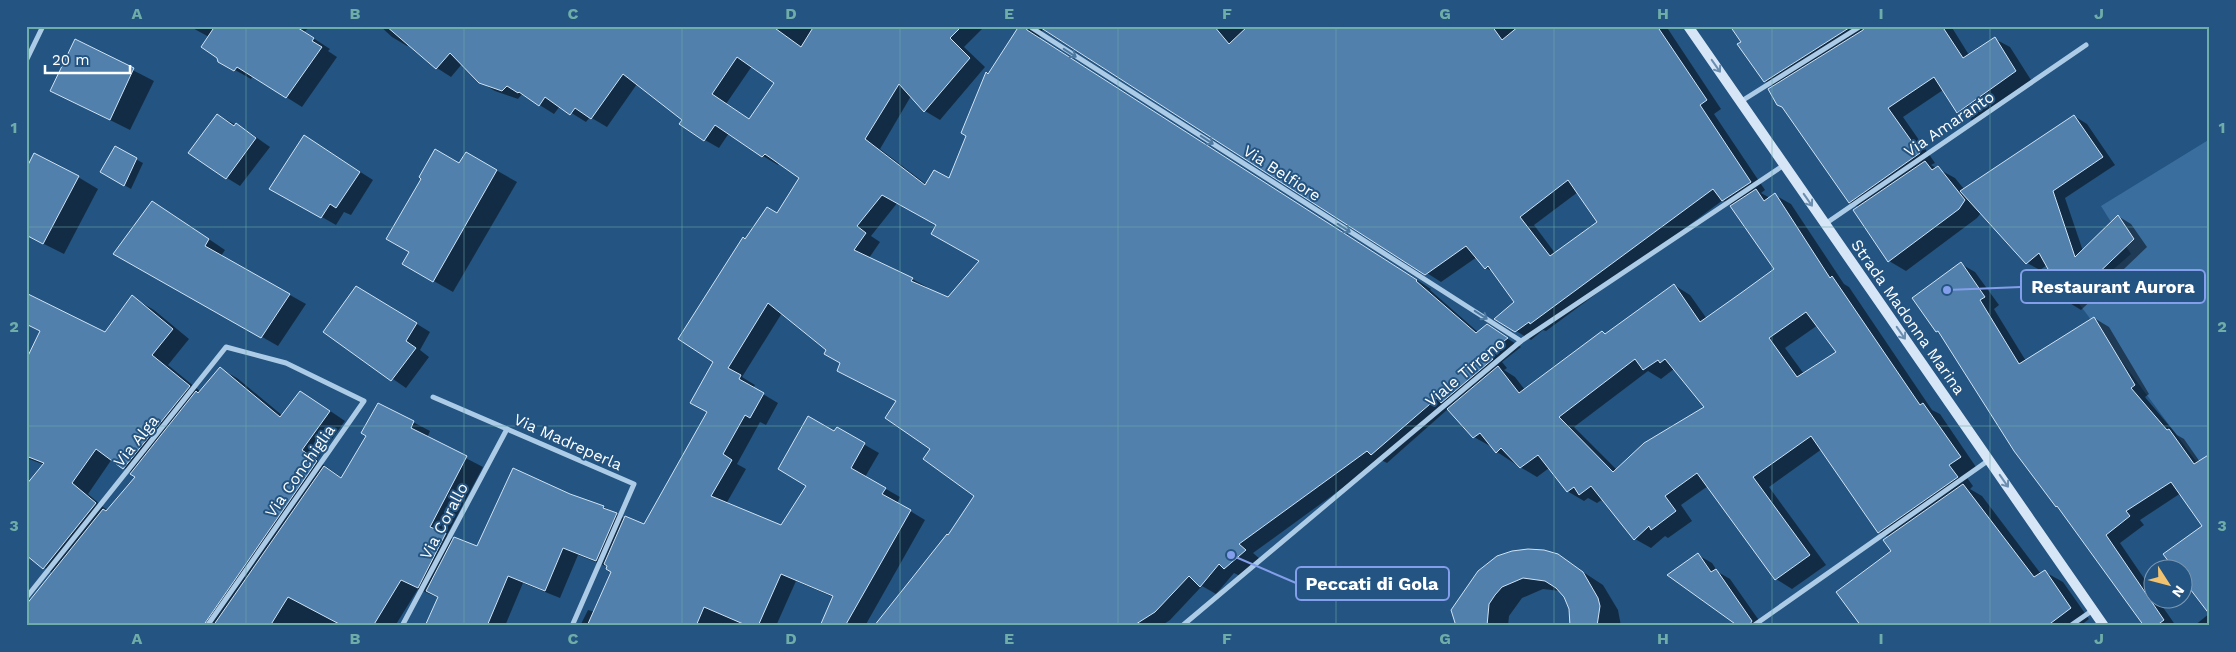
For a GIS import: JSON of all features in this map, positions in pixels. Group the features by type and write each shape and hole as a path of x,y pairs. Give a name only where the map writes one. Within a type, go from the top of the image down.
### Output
{"street":[{"path":"26,61 43,26"},
{"name":"Via Belfiore","path":"1029,26 1521,341"},
{"name":"Strada Madonna Marina","path":"1688,26 2104,626"},
{"path":"1740,102 1861,26"},
{"name":"Via Amaranto","path":"1825,224 2086,46"},
{"name":"Viale Tirreno","path":"1182,626 1521,341 1784,165"},
{"name":"Via Alga","path":"26,598 226,347 286,362"},
{"name":"Via Conchiglia","path":"207,626 364,401 286,362"},
{"name":"Via Madreperla","path":"433,397 634,484 572,626"},
{"name":"Via Corallo","path":"402,626 507,429"},
{"path":"1753,626 1989,460"},
{"path":"2070,626 2093,610"}],"shaded area":[{"path":"2210,139 2210,480 2077,301 2131,254 2101,206"}],"building":[{"path":"215,26 295,26 314,38 312,41 322,47 286,98 237,67 234,71 218,62 217,58 201,47"},
{"path":"386,26 772,26 801,47 814,26 962,26 950,38 970,58 924,112 899,84 865,139 925,185 934,170 949,178 966,136 961,133 986,72 988,74 1019,26 1025,26 1027,30 1417,280 1476,333 1487,324 1508,338 1488,353 1493,359 1441,403 1437,398 1371,455 1367,451 1239,544 1246,550 1224,569 1219,564 1200,587 1189,576 1155,612 1133,626 874,626 948,535 974,496 923,459 930,449 885,418 896,401 837,371 840,363 824,354 826,350 768,303 728,368 741,375 739,379 764,393 750,418 745,415 723,454 732,460 711,496 781,525 806,486 778,469 808,416 834,431 837,427 865,443 851,468 886,488 882,494 911,510 845,626 820,626 833,596 781,574 758,626 748,626 704,607 696,626 587,626 611,572 606,569 607,566 604,564 625,516 644,524 707,412 690,403 713,362 678,339 743,237 745,239 767,207 777,213 799,178 765,154 762,157 715,125 704,141 679,124 682,120 623,74 591,119 575,108 570,115 545,97 539,106 507,86 502,91 479,83 450,53 436,69","holes":["737,57 774,83 749,119 712,94","882,195 936,225 931,234 979,261 948,297 911,281 913,278 854,250 866,233 857,226"]},
{"path":"1038,26 1214,26 1229,44 1248,26 1492,26 1502,40 1519,26 1657,26 1707,100 1700,105 1751,182 1722,201 1713,189 1530,324 1529,322 1515,332 1494,319 1514,302 1488,266 1485,269 1466,246 1425,275","holes":["1568,180 1597,222 1550,256 1520,217"]},
{"path":"1730,26 1852,26 1764,82 1737,44 1741,42"},
{"path":"1865,26 1942,26 1963,58 1995,37 2016,71 1957,113 1934,77 1888,108 1920,153 1849,203 1782,107 1777,105 1768,89 1863,30"},
{"path":"75,39 134,68 110,120 50,91"},
{"path":"217,114 234,126 236,123 256,138 226,179 188,153"},
{"path":"2074,115 2103,157 2053,191 2075,257 2118,215 2134,239 2067,303 2039,253 2026,264 1960,191"},
{"path":"304,135 360,172 336,208 330,204 321,218 269,189"},
{"path":"115,146 137,158 124,186 100,172"},
{"path":"435,149 459,163 466,152 497,170 433,282 402,264 409,252 386,239 421,179 419,177"},
{"path":"34,153 79,176 43,244 26,235 26,169"},
{"path":"1925,161 1932,170 1938,166 1965,200 1959,209 1888,262 1853,210"},
{"path":"1756,189 1764,201 1775,193 1830,278 1832,276 1920,405 1923,403 1961,457 1949,465 1958,477 1878,533 1811,436 1753,477 1810,555 1775,580 1697,473 1665,496 1676,511 1651,530 1649,526 1634,540 1591,486 1579,495 1574,487 1567,492 1538,455 1520,468 1501,448 1496,453 1480,433 1473,438 1447,409 1498,366 1519,393 1602,331 1605,334 1674,284 1700,322 1741,293 1774,269 1730,206","holes":["1806,312 1836,352 1797,377 1769,338","1635,359 1643,370 1658,360 1660,363 1665,359 1704,407 1644,443 1613,472 1559,417"]},
{"path":"152,201 209,239 205,246 290,294 261,338 113,254"},
{"path":"1961,262 1985,297 1980,300 2019,364 2094,317 2135,385 2131,388 2167,430 2169,429 2194,464 2210,454 2210,615 2194,594 2194,560 2168,560 2163,554 2202,526 2171,482 2126,511 2130,516 2106,535 2144,591 2144,610 2157,610 2164,620 2156,626 2144,626 2057,506 2014,451 1938,331 1936,332 1912,298"},
{"path":"356,286 417,323 406,341 416,348 391,381 323,332"},
{"path":"26,293 105,332 132,295 173,329 152,355 190,386 123,469 96,449 72,483 96,503 43,569 26,555 26,485 44,463 26,456 26,360 40,331 26,324"},
{"path":"220,367 280,417 300,391 330,411 302,450 317,461 203,626 26,626 26,605 103,509 106,511 135,477 130,474 196,391 198,393"},
{"path":"378,403 414,421 411,428 467,456 430,527 446,533 418,588 401,580 373,626 343,626 288,597 270,626 213,626 324,466 341,478 366,436 361,433"},
{"path":"513,468 617,513 596,561 563,548 545,591 508,576 487,626 425,626 438,597 426,591 454,537 477,546"},
{"path":"1963,484 2034,577 2045,570 2071,608 2047,626 1861,626 1836,592 1891,551 1883,540"},
{"path":"1544,550 1558,554 1583,572 1598,598 1600,606 1597,626 1570,626 1569,609 1564,597 1556,588 1545,581 1523,578 1502,587 1495,595 1489,604 1487,626 1456,626 1451,610 1478,571 1497,556 1512,551"},
{"path":"1698,553 1711,572 1716,569 1752,621 1749,626 1738,626 1667,575"}],"place":[{"name":"Restaurant Aurora","path":"1947,290"},
{"name":"Peccati di Gola","path":"1231,555"}]}
